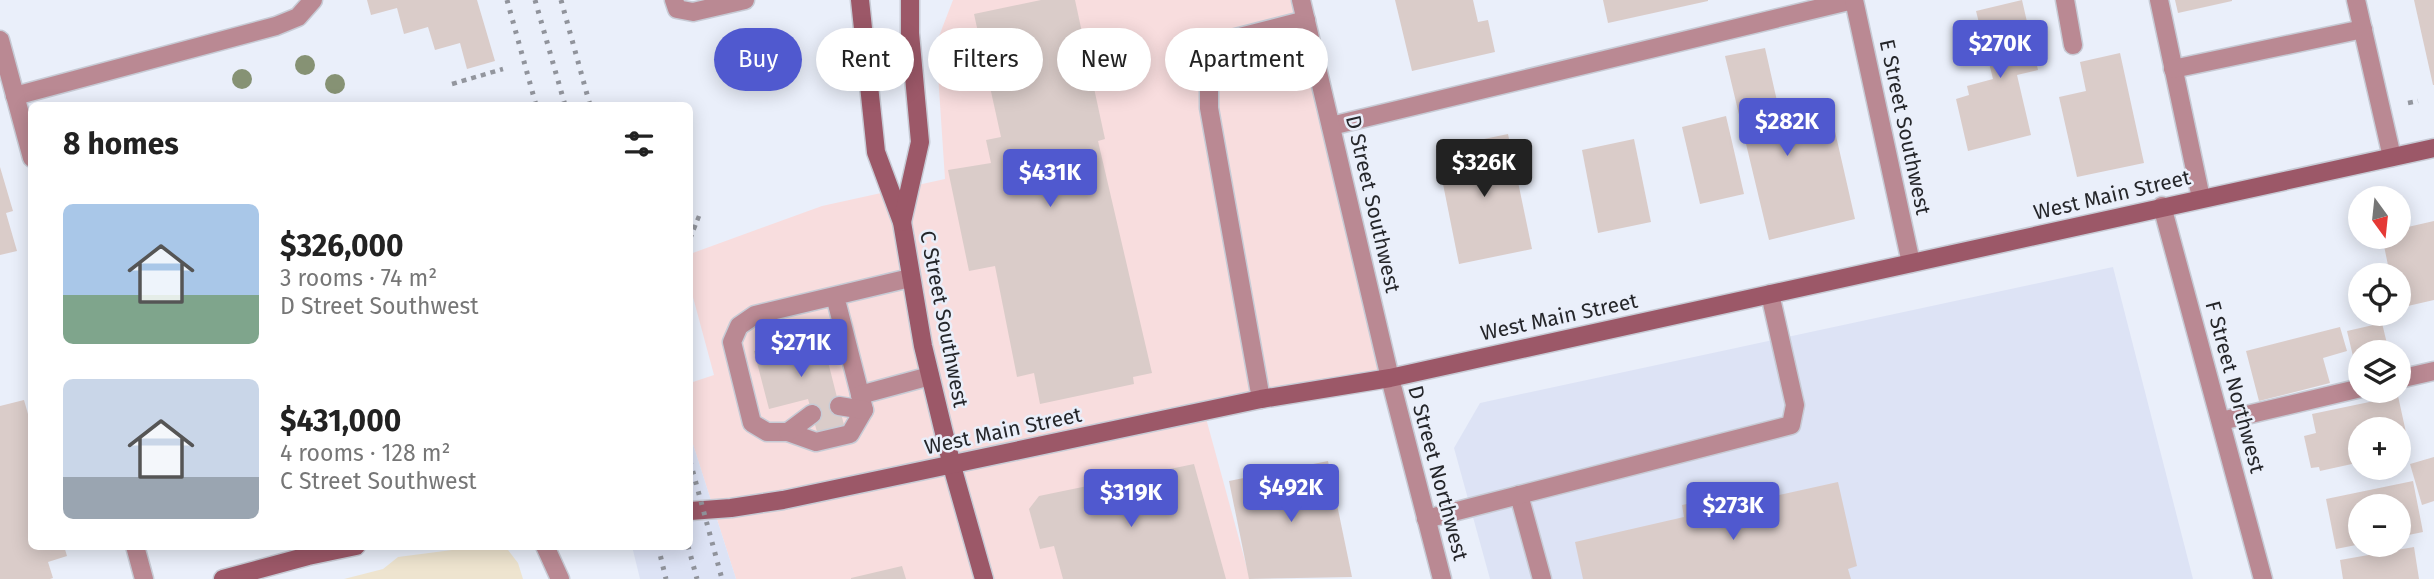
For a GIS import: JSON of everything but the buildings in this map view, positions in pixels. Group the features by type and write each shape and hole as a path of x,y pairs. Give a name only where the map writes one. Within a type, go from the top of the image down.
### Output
{"main road":[{"name":"C Street Southwest","path":"860,0 876,152 902,222 910,278 930,376 984,579"},
{"name":"C Street Southwest","path":"902,222 919,142 910,0"},
{"name":"West Main Street","path":"693,511 783,500 1261,399 1390,378 2434,148"},
{"path":"223,579 335,550"}],"street":[{"path":"7,97 276,26 298,17 313,0"},
{"path":"674,0 677,9 693,12 745,0"},
{"name":"D Street Southwest","path":"1301,0 1390,378"},
{"path":"1331,126 1854,0"},
{"name":"E Street Southwest","path":"1854,0 1911,263"},
{"path":"2065,0 2073,45"},
{"path":"2159,0 2201,198"},
{"path":"2356,0 2392,157"},
{"path":"1261,399 1209,108 1209,73 1220,42 1306,20"},
{"path":"2174,69 2363,29"},
{"path":"0,40 7,97 28,148"},
{"name":"F Street Northwest","path":"2162,206 2263,579"},
{"path":"835,296 862,402 850,434 816,442 788,432 767,432 752,423 732,342 739,326 755,315 910,278"},
{"path":"1426,519 1791,425 1795,405 1770,294"},
{"path":"2411,376 2434,371"},
{"path":"839,406 862,402 930,376"},
{"name":"D Street Northwest","path":"1390,378 1442,579"},
{"path":"2221,421 2348,391"},
{"path":"788,432 812,414"},
{"path":"1519,495 1542,579"},
{"path":"136,550 144,579"},
{"path":"547,550 560,579"}],"path":[{"path":"452,84 503,69"},
{"path":"2407,103 2418,101"},
{"path":"693,231 699,216"}],"shaded area":[{"path":"953,0 1301,0 1308,28 1165,28 1165,91 1322,91 1390,378 1204,411 1250,579 736,579 693,444 693,382 714,375 693,297 693,253 822,206 945,179 939,91 1043,91 1043,28 942,28"},
{"path":"2113,267 2193,579 1490,579 1454,448 1480,403"},
{"path":"693,444 736,579 640,579 633,550 693,550"},
{"path":"452,550 508,550 518,563 523,579 344,579 383,569 398,557"}],"railway":[{"path":"507,0 535,102"},
{"path":"535,0 564,102"},
{"path":"561,0 589,102"},
{"path":"693,472 722,579"},
{"path":"659,550 666,579"},
{"path":"689,550 697,579"}]}
